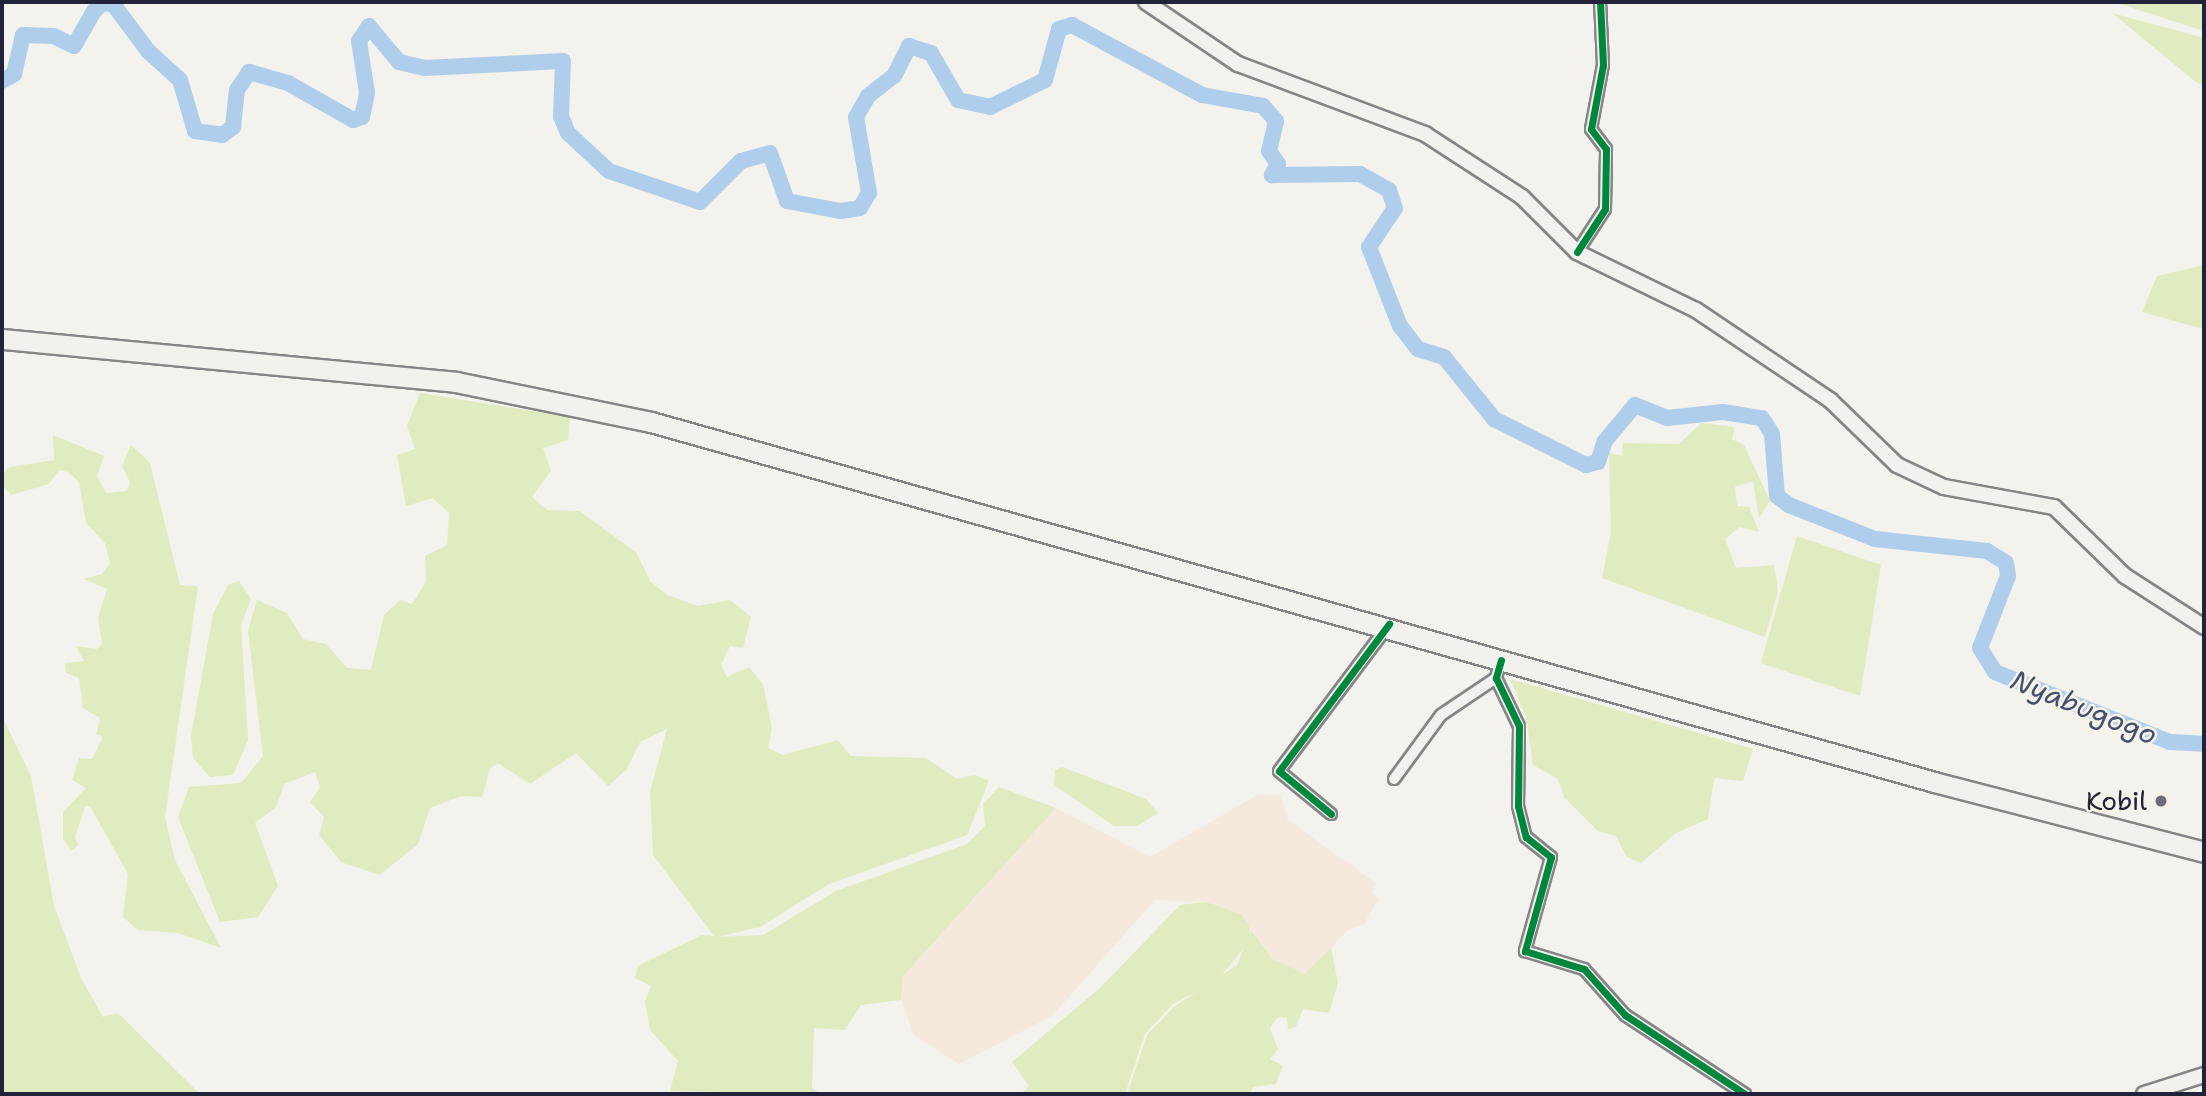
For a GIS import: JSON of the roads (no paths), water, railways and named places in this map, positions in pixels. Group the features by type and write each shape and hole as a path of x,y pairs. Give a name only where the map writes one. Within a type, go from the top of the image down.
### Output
{"highway":[{"path":"2,339 353,369 564,401 1389,624 1498,669 2204,852"}],"main road":[{"path":"1146,2 1238,64 1425,134 1522,197 1577,252 1696,310 1830,400 1876,448 1916,476 2054,507 2125,576 2204,627"},
{"path":"2144,1094 2204,1075"}],"street":[{"path":"1577,252 1605,209 1606,149 1591,129 1603,65 1600,2"},
{"path":"1331,814 1279,771 1389,624"},
{"path":"1394,779 1441,715 1498,669 1519,726 1518,806 1527,843 1550,857 1525,951 1584,969 1625,1015 1745,1094"}],"waterway":[{"name":"Nyabugogo","path":"2,81 14,74 23,35 54,36 74,46 94,11 102,3 113,4 148,51 180,80 195,131 222,135 233,127 237,90 249,72 288,83 353,120 362,117 367,93 359,41 369,26 399,62 424,68 563,61 561,116 568,133 609,171 700,202 741,161 770,153 787,201 841,211 860,208 869,193 856,117 868,96 894,76 909,46 931,53 958,100 990,107 1045,80 1059,29 1072,25 1202,95 1263,106 1276,121 1269,151 1278,164 1272,175 1360,174 1389,190 1395,208 1369,247 1400,326 1418,349 1444,357 1494,419 1586,465 1598,462 1605,441 1635,405 1667,418 1723,412 1762,418 1772,434 1777,496 1789,505 1875,539 1987,551 2006,563 2008,576 1980,648 1995,672 2170,742 2204,744"}],"place":[{"name":"Kobil","path":"2161,801"}]}
